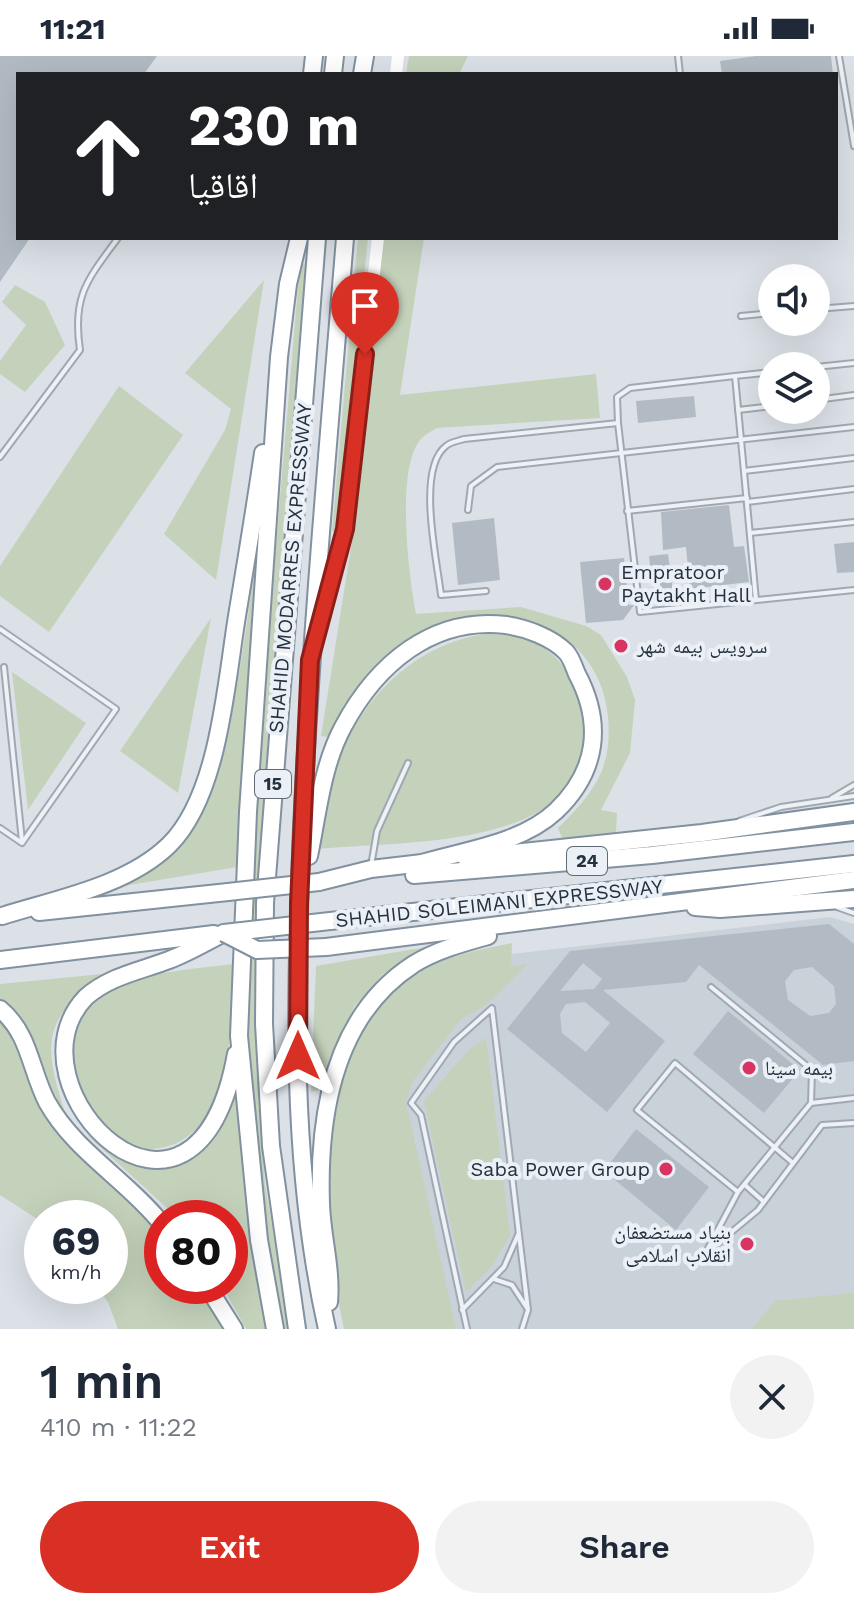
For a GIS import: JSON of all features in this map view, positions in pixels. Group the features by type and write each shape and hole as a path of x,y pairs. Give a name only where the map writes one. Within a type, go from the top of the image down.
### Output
{"highway":[{"path":"1,916 94,887 139,867 169,845 192,812 208,769 222,713 296,240"},
{"name":"SHAHID MODARRES EXPRESSWAY","path":"297,1329 271,1146 264,1024 265,903 317,240"},
{"name":"SHAHID MODARRES EXPRESSWAY","path":"327,1326 303,1186 298,1099 299,904 310,660 345,240"},
{"path":"275,1329 259,1240 239,1036 248,812 279,357"},
{"path":"299,904 333,749 363,695 386,666 411,646 438,633 482,622 527,628 566,652 588,694 594,715 588,764 569,798 537,825 520,834 422,863"},
{"path":"319,882 371,869 702,833 854,812"},
{"name":"SHAHID SOLEIMANI EXPRESSWAY","path":"319,882 652,855 854,832"},
{"name":"SHAHID SOLEIMANI EXPRESSWAY","path":"0,960 854,864"},
{"path":"239,1036 227,1091 213,1127 188,1150 173,1156 136,1157 118,1153 80,1118 64,1084 61,1039 65,1023 84,999 111,981 168,961 224,933 257,950 326,947 530,923 746,891 854,880"},
{"name":"24","path":"1,916 319,882"},
{"path":"665,905 720,909 854,899"},
{"path":"327,1326 330,1274 321,1207 321,1156 324,1120 341,1054 380,992 415,963 441,950 530,923"},
{"path":"0,1009 20,1030 41,1090 66,1130 144,1206"},
{"path":"218,1304 234,1329"}],"main road":[{"path":"310,660 345,529 378,240"}],"lane":[{"path":"839,56 854,146"},
{"path":"0,457 80,350 75,321 83,286 117,240"},
{"path":"830,308 854,306"},
{"path":"741,316 758,314"},
{"path":"830,366 854,363"},
{"path":"758,374 630,388 617,397 620,453 640,612 854,590"},
{"path":"735,376 756,600"},
{"path":"830,398 854,395"},
{"path":"738,410 758,408"},
{"path":"486,591 441,595 429,482 437,456 447,445 464,439 618,423"},
{"path":"468,510 471,486 497,467 854,427"},
{"path":"744,471 854,458"},
{"path":"627,511 854,489"},
{"path":"750,533 854,522"},
{"path":"0,629 116,709 22,843"},
{"path":"4,667 22,843"},
{"path":"371,869 377,831 408,763"},
{"path":"828,799 854,785"},
{"path":"702,833 781,807 854,796"},
{"path":"0,828 22,843"},
{"path":"819,903 854,913"},
{"path":"711,987 812,1070 811,1103 738,1192 705,1254 764,1202 822,1125 854,1123"},
{"path":"467,1329 421,1115 411,1103 454,1042 492,1008 528,1310 522,1329"},
{"path":"738,1192 637,1110 675,1063 793,1163"},
{"path":"811,1103 854,1098"},
{"path":"744,1184 764,1202"},
{"path":"462,1310 504,1267 519,1233"},
{"path":"494,1279 512,1285 528,1310"}],"shaded area":[{"path":"830,917 854,924 854,1329 380,1329 401,1007 465,969 512,954"}],"green space":[{"path":"409,56 468,56 460,72 406,72"},
{"path":"358,240 368,240 339,531 332,531"},
{"path":"381,240 424,240 400,395 596,374 600,418 436,428 421,439 413,453 406,498 410,576 416,614 521,607 586,626 601,635 627,677 635,700 630,753 601,810 617,813 616,833 563,840 558,828 584,800 601,773 607,750 608,716 600,683 585,657 563,637 536,624 507,616 476,616 444,623 415,636 376,667 354,694 329,737 321,736 353,535"},
{"path":"300,264 307,265 260,883 258,1072 265,1184 290,1329 279,1329 261,1232 249,1089 247,1013 257,766"},
{"path":"264,280 216,580 164,534 225,430 231,409 185,373"},
{"path":"15,285 45,302 65,345 25,392 0,374 0,361 26,325 2,302"},
{"path":"119,386 183,435 49,632 0,596 0,566"},
{"path":"262,508 266,508 237,867 111,888 172,854 198,820 213,782 237,687"},
{"path":"211,618 178,793 120,751"},
{"path":"486,634 520,637 539,645 559,661 573,681 582,704 585,728 582,753 573,776 559,796 538,812 489,831 431,841 318,849 331,786 343,751 371,703 389,682 433,650"},
{"path":"12,672 86,723 28,810"},
{"path":"512,943 511,967 528,964 486,1005 461,1019 412,1082 406,1102 456,1329 344,1329 329,1232 327,1180 330,1128 341,1079 360,1034 389,996 430,967 460,955"},
{"path":"443,944 383,974 354,1007 321,1089 311,1092 316,966"},
{"path":"234,964 228,1050 222,1081 211,1108 195,1130 173,1145 143,1149 125,1142 105,1127 75,1093 70,1058 80,1021 94,1002 124,984 180,970"},
{"path":"102,974 68,1006 58,1020 53,1035 53,1068 65,1113 24,1023 0,1000 0,984"},
{"path":"0,1018 21,1053 34,1092 47,1116 74,1148 144,1215 144,1304 211,1304 226,1329 118,1329 109,1304 128,1304 128,1200 24,1200 24,1210 0,1195"},
{"path":"486,1038 510,1235 493,1265 466,1292 424,1101 469,1050"},
{"path":"236,1077 246,1200 158,1200 87,1135 114,1155 130,1162 171,1164 197,1155 208,1147 225,1116"},
{"path":"248,1212 266,1329 246,1329 232,1304 248,1304"},
{"path":"854,1293 854,1329 752,1329 775,1301"}],"building":[{"path":"0,56 157,56 145,72 16,72 16,240 29,240 0,282"},
{"path":"756,56 831,56 833,72 722,72 720,61"},
{"path":"694,396 696,417 638,423 636,401"},
{"path":"729,505 734,547 744,546 749,582 690,589 686,547 663,550 661,512"},
{"path":"494,518 500,580 458,585 452,523"},
{"path":"854,542 854,572 837,573 834,544"},
{"path":"668,554 673,591 653,593 649,556"},
{"name":"Empratoor Paytakht Hall","path":"624,558 629,605 634,605 623,620 586,623 580,562"},
{"path":"829,924 854,944 854,1061 823,1065 699,965 686,982 603,990 665,1041 607,1112 507,1029 570,951","holes":["583,963 602,979 594,989 560,991","812,967 834,986 836,1004 829,1013 810,1016 788,1000 785,981 794,970","585,1002 610,1023 586,1052 562,1033 560,1014 566,1004"]},
{"path":"728,1011 800,1070 764,1113 693,1054"},
{"path":"636,1129 709,1187 676,1230 604,1171"}],"place":[{"name":"Empratoor Paytakht Hall","path":"605,584"},
{"name":"سرویس بیمه شهر","path":"621,646"},
{"name":"بیمه سینا","path":"749,1068"},
{"name":"Saba Power Group","path":"666,1169"},
{"name":"بنیاد مستضعفان انقلاب اسلامی","path":"747,1244"}],"route":[{"path":"298,1056 299,904 310,660 345,529 365,354"}]}
